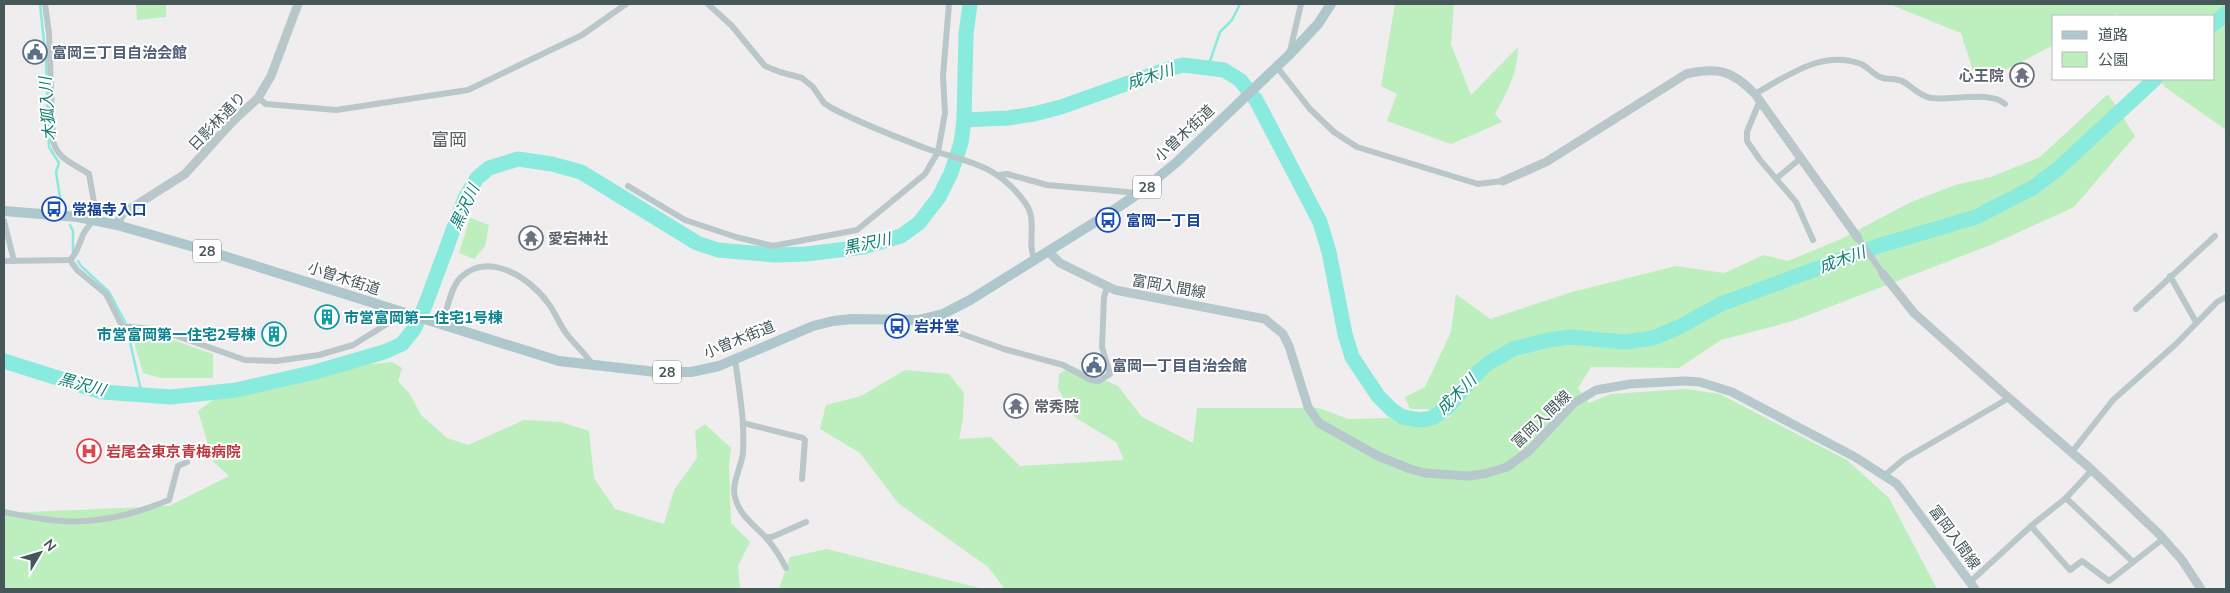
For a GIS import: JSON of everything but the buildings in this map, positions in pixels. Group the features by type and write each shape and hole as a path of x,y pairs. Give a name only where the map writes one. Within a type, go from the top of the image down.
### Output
{"main road":[{"name":"小曽木街道","path":"4,212 54,214 116,225 208,251 559,361 593,366 682,372 705,369 736,359 795,333 833,321 909,321 929,318 958,307 1050,252 1139,193 1177,162 1289,55 1318,24 1332,4"},
{"name":"富岡入間線","path":"1050,252 1060,263 1107,288 1265,319 1278,330 1289,346 1308,407 1319,423 1328,430 1378,456 1410,470 1468,476 1484,474 1507,467 1528,451 1574,403 1596,390 1630,384 1684,381 1700,382 1732,392 1855,456 1886,475 1907,496 1973,586"}],"street":[{"path":"4,261 70,260 76,254 86,230 94,220 95,205 89,174 62,157 53,141 49,33 44,4"},
{"name":"日影林通り","path":"116,225 122,214 185,174 233,121 258,98 270,76 298,4"},
{"path":"258,98 266,104 336,110 468,90 582,35 626,4"},
{"path":"708,4 732,26 765,66 802,78 813,87 824,102 837,111 938,152 968,161 999,175 1029,209 1032,221 1032,255 1035,260"},
{"path":"628,186 685,220 736,237 773,246 857,230 925,174 938,152 945,113 942,76 949,4"},
{"path":"1289,55 1301,4"},
{"path":"1813,240 1796,202 1760,160 1747,141 1747,132 1758,97 1794,72 1821,60 1861,64 1881,78 1901,80 1924,97 2001,99 2005,104"},
{"path":"1274,69 1310,109 1334,132 1357,147 1478,184 1503,181 1546,162 1686,74 1707,69 1726,72 1742,80 1758,97 1883,274 1914,314 2092,470 2163,539 2182,560 2201,589"},
{"path":"1777,178 1800,158"},
{"path":"999,175 1007,174 1047,185 1139,193"},
{"path":"4,221 14,261"},
{"path":"2136,310 2170,276 2215,236"},
{"path":"70,260 77,270 106,294 122,326 160,330 245,360 276,361 318,355 354,345 404,313"},
{"path":"437,323 455,285 461,278 483,266 494,265 518,276 542,295 555,312 566,334 593,366"},
{"path":"2170,276 2196,322"},
{"path":"929,318 934,324 1004,349 1063,365 1091,380 1099,381 1110,374 1102,347 1104,297 1107,288"},
{"path":"2072,452 2113,400 2176,344 2217,302 2226,297"},
{"path":"736,359 744,423 743,454 734,488 735,497 740,509 754,528 766,537 779,554 786,568"},
{"path":"1886,475 1904,459 2008,398"},
{"path":"744,423 803,438 805,440 802,479"},
{"path":"4,512 83,522 134,513 169,500 178,466 187,462"},
{"path":"1973,586 2031,526 2066,498 2092,470"},
{"path":"2066,498 2133,562"},
{"path":"766,537 772,537 806,522"},
{"path":"2031,526 2070,570 2082,561 2110,581 2163,539"}],"green space":[{"path":"136,4 166,4 166,17 137,20"},
{"path":"1395,4 1454,4 1451,44 1471,95 1518,47 1514,74 1495,114 1502,122 1451,144 1387,121 1397,94 1381,86"},
{"path":"1889,4 2226,4 2226,130 2165,87 2160,80 2215,80 2215,15 2119,15 2118,13 2113,15 2052,15 2052,46 1977,84 1961,33"},
{"path":"2108,94 2135,136 2074,207 1993,244 1793,321 1721,340 1679,368 1591,367 1578,388 1589,403 1611,394 1686,389 1720,394 1847,460 1889,498 1937,589 1005,589 988,567 898,503 860,453 820,429 826,405 861,396 905,370 949,374 964,393 963,419 959,439 991,437 1020,466 1124,460 1116,442 1076,418 1058,389 1059,374 1072,366 1118,386 1142,417 1193,443 1197,408 1319,408 1348,419 1391,418 1426,425 1452,416 1426,409 1410,409 1405,397 1425,387 1451,332 1456,294 1490,319 1572,292 1676,266 1724,273 1764,255 1788,261 1841,239 1909,203 1955,185 1991,177 2040,157"},
{"path":"470,218 489,225 485,246 474,259 459,253"},
{"path":"131,331 153,333 213,354 213,378 161,378 143,373"},
{"path":"392,362 402,368 398,381 410,394 421,415 447,438 468,445 524,420 561,422 589,431 594,478 615,509 664,524 674,490 697,458 695,431 705,424 731,448 729,465 731,523 750,542 738,566 740,589 4,589 4,513 169,506 229,476 213,461 198,411 222,393 351,366"},
{"path":"827,549 983,589 779,589 790,557"}],"waterway":[{"name":"木狐入川","path":"40,4 46,61 49,147 59,163 56,172 62,210"},
{"name":"黒沢川","path":"4,361 102,392 171,397 236,390 315,372 384,352 402,344 414,329 425,306 465,198 477,178 489,168 518,159 552,164 581,172 697,243 718,250 775,255 806,254 863,247 901,236 919,223 939,197 951,173 961,143 964,120 966,34 970,4"},
{"path":"1208,67 1220,32 1232,20 1240,4"},
{"name":"成木川","path":"2215,23 2226,13"},
{"name":"成木川","path":"964,120 1008,118 1034,114 1061,107 1183,65 1224,70 1240,80 1256,100 1320,222 1329,252 1345,334 1352,357 1378,396 1392,410 1403,417 1420,420 1432,418 1448,407 1479,371 1490,362 1513,349 1548,340 1570,337 1625,342 1653,338 1679,327 1721,304 1878,246 1976,217 2034,187 2060,167 2154,80"},
{"name":"木狐入川","path":"70,225 73,231 73,251"},
{"name":"木狐入川","path":"78,261 109,292 125,322"},
{"name":"木狐入川","path":"128,333 142,395"}],"place":[{"name":"富岡三丁目自治会館","path":"35,52"},
{"name":"心王院","path":"2022,75"},
{"name":"常福寺入口","path":"54,209"},
{"name":"富岡一丁目","path":"1108,220"},
{"name":"愛宕神社","path":"531,238"},
{"name":"市営富岡第一住宅1号棟","path":"327,317"},
{"name":"岩井堂","path":"897,326"},
{"name":"市営富岡第一住宅2号棟","path":"274,334"},
{"name":"富岡一丁目自治会館","path":"1094,365"},
{"name":"常秀院","path":"1016,406"},
{"name":"岩尾会東京青梅病院","path":"89,451"}],"district":[{"name":"富岡","path":"449,139"}]}
